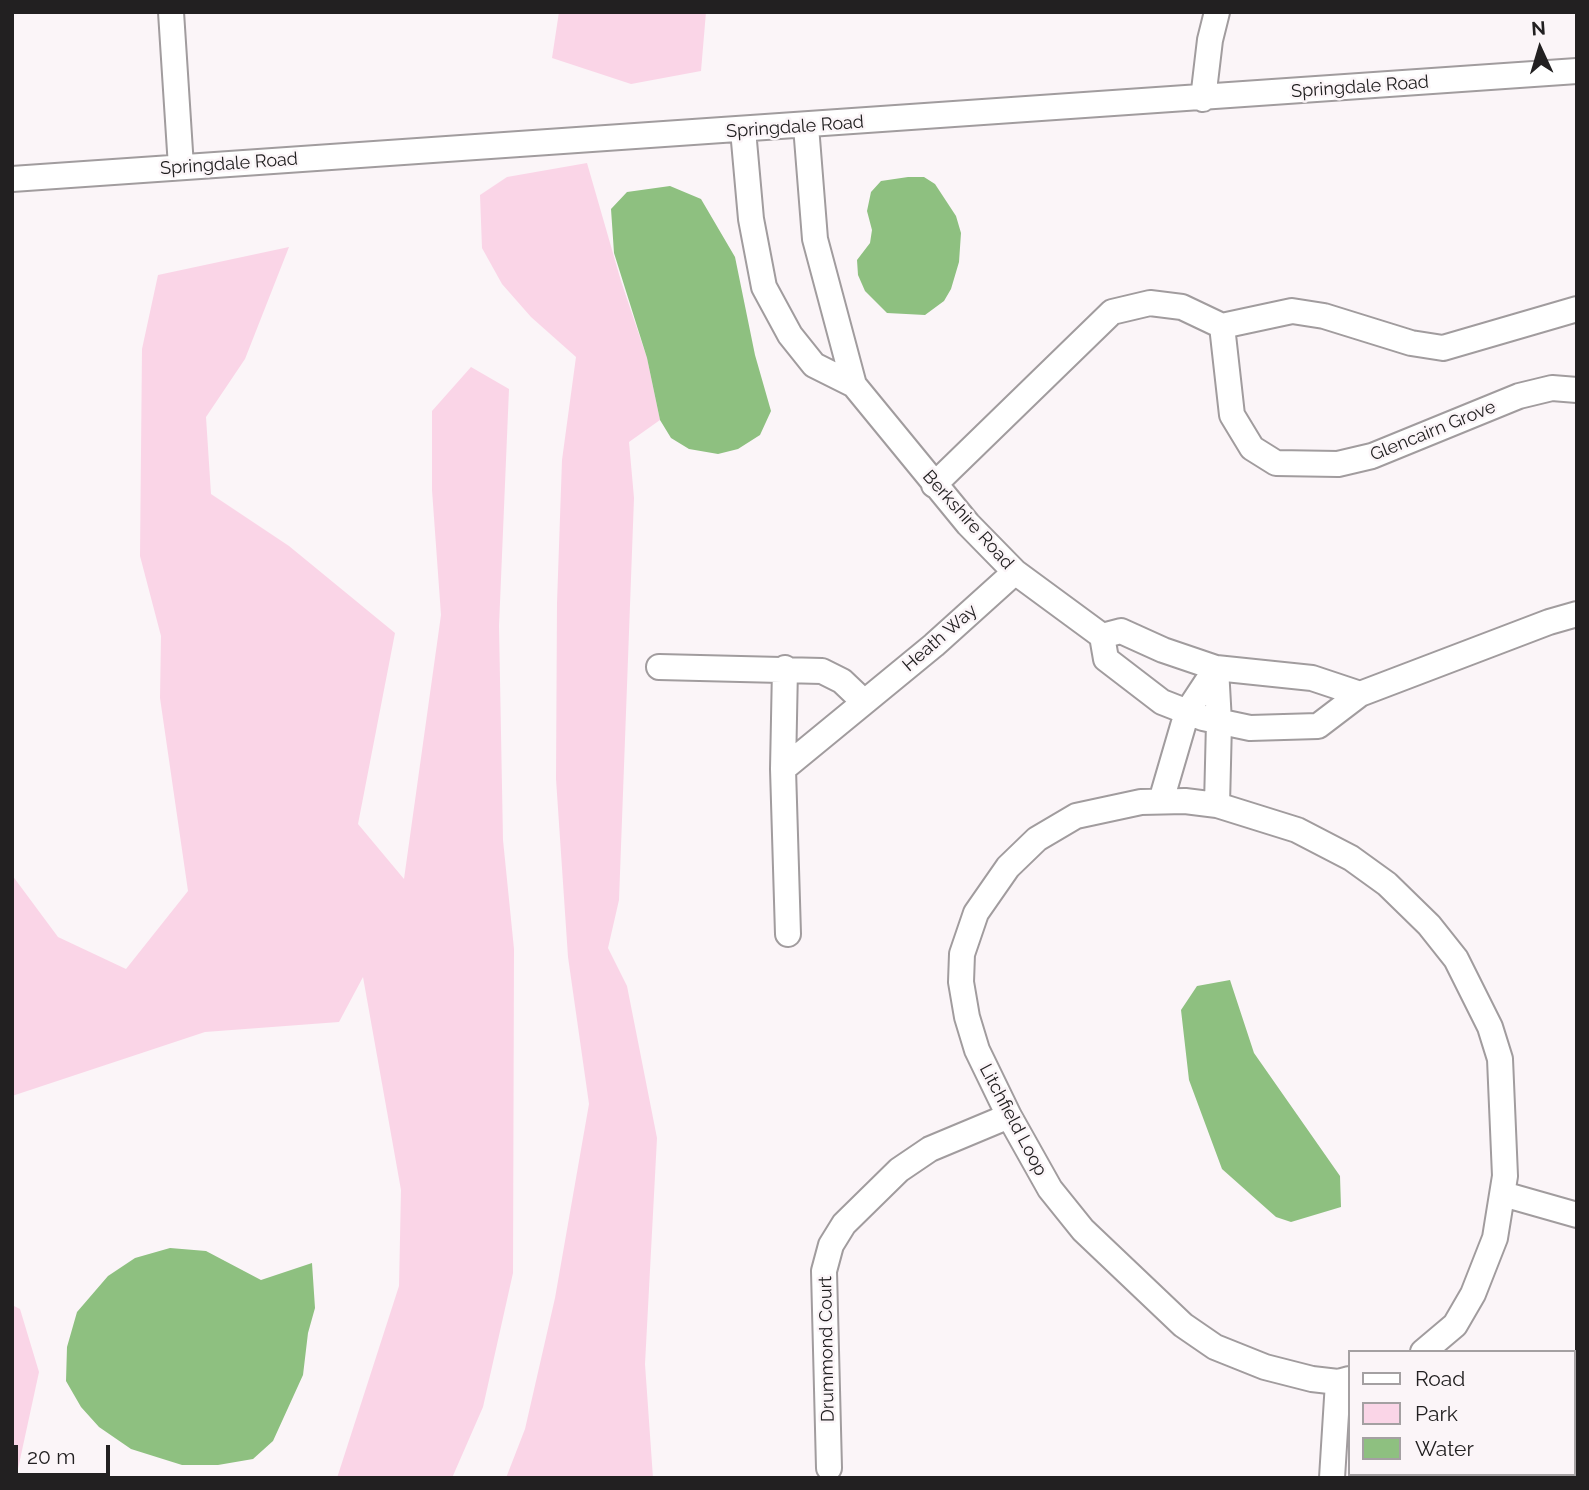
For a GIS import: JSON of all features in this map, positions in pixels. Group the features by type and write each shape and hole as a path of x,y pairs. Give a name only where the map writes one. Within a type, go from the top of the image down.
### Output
{"street":[{"path":"171,12 181,167"},
{"path":"1203,99 1210,40 1217,12"},
{"name":"Springdale Road","path":"12,179 1203,99 1577,71"},
{"name":"Berkshire Road","path":"806,126 815,240 853,385"},
{"name":"Berkshire Road","path":"743,130 751,219 764,287 790,335 814,365 853,385 934,485 1015,572 1102,636 1106,659 1162,702 1219,722 1250,728 1318,726 1360,694 1549,622 1577,614"},
{"path":"934,485 1112,312 1150,303 1182,307 1222,327 1292,312 1324,316 1410,343 1443,348 1577,309"},
{"name":"Glencairn Grove","path":"1222,327 1232,415 1252,448 1276,463 1338,464 1372,456 1519,397 1552,388 1577,390"},
{"name":"Heath Way","path":"783,769 934,645 1015,572"},
{"path":"1102,636 1121,631 1163,650 1216,668 1312,678 1360,694"},
{"path":"659,667 822,671 842,681 863,701"},
{"path":"785,668 783,769 788,934"},
{"path":"1161,801 1187,712 1216,668"},
{"path":"1216,668 1219,722 1217,805"},
{"name":"Litchfield Loop","path":"1343,1380 1312,1379 1265,1367 1215,1347 1183,1325 1083,1230 1050,1189 1009,1116 977,1050 961,982 962,954 976,913 1008,867 1056,826 1098,809 1161,801 1217,805 1297,830 1351,858 1409,903 1457,959 1490,1027 1500,1059 1504,1099 1503,1194 1495,1238 1474,1294 1455,1325 1425,1350"},
{"name":"Drummond Court","path":"829,1468 824,1271 831,1245 844,1224 900,1170 930,1149 1009,1116"},
{"path":"1503,1194 1577,1215"},
{"path":"1332,1478 1343,1380"}],"green space":[{"path":"559,12 706,12 701,71 631,84 552,58"},
{"path":"587,163 621,281 647,358 660,420 629,442 634,498 619,900 608,948 627,986 657,1138 645,1364 653,1478 506,1478 525,1429 555,1298 589,1104 568,957 556,779 557,603 562,460 576,357 531,317 502,284 482,248 480,195 507,177"},
{"path":"289,247 245,359 206,417 211,494 289,546 395,633 358,824 404,879 441,615 432,490 432,411 471,367 509,389 499,626 503,840 514,949 513,1273 483,1407 452,1478 337,1478 399,1286 401,1190 363,977 339,1022 205,1032 12,1096 12,875 58,937 126,969 188,891 160,698 161,636 140,556 142,349 158,275"},
{"path":"12,1305 20,1309 39,1372 16,1478 12,1478"}],"water":[{"path":"924,177 935,184 956,216 961,233 959,262 951,289 944,301 925,315 887,313 865,291 858,275 857,260 870,243 872,230 867,211 871,192 881,181"},
{"path":"670,186 701,199 735,257 755,355 771,411 760,435 738,449 718,454 689,449 671,438 660,420 647,358 614,253 611,209 627,192"},
{"path":"1230,980 1254,1053 1340,1176 1341,1207 1291,1222 1276,1217 1222,1169 1189,1080 1181,1010 1197,986"},
{"path":"170,1248 206,1251 261,1280 312,1263 315,1308 308,1333 303,1375 273,1441 253,1459 218,1465 182,1465 131,1449 99,1427 81,1407 66,1381 67,1347 77,1312 108,1276 135,1258"}]}
